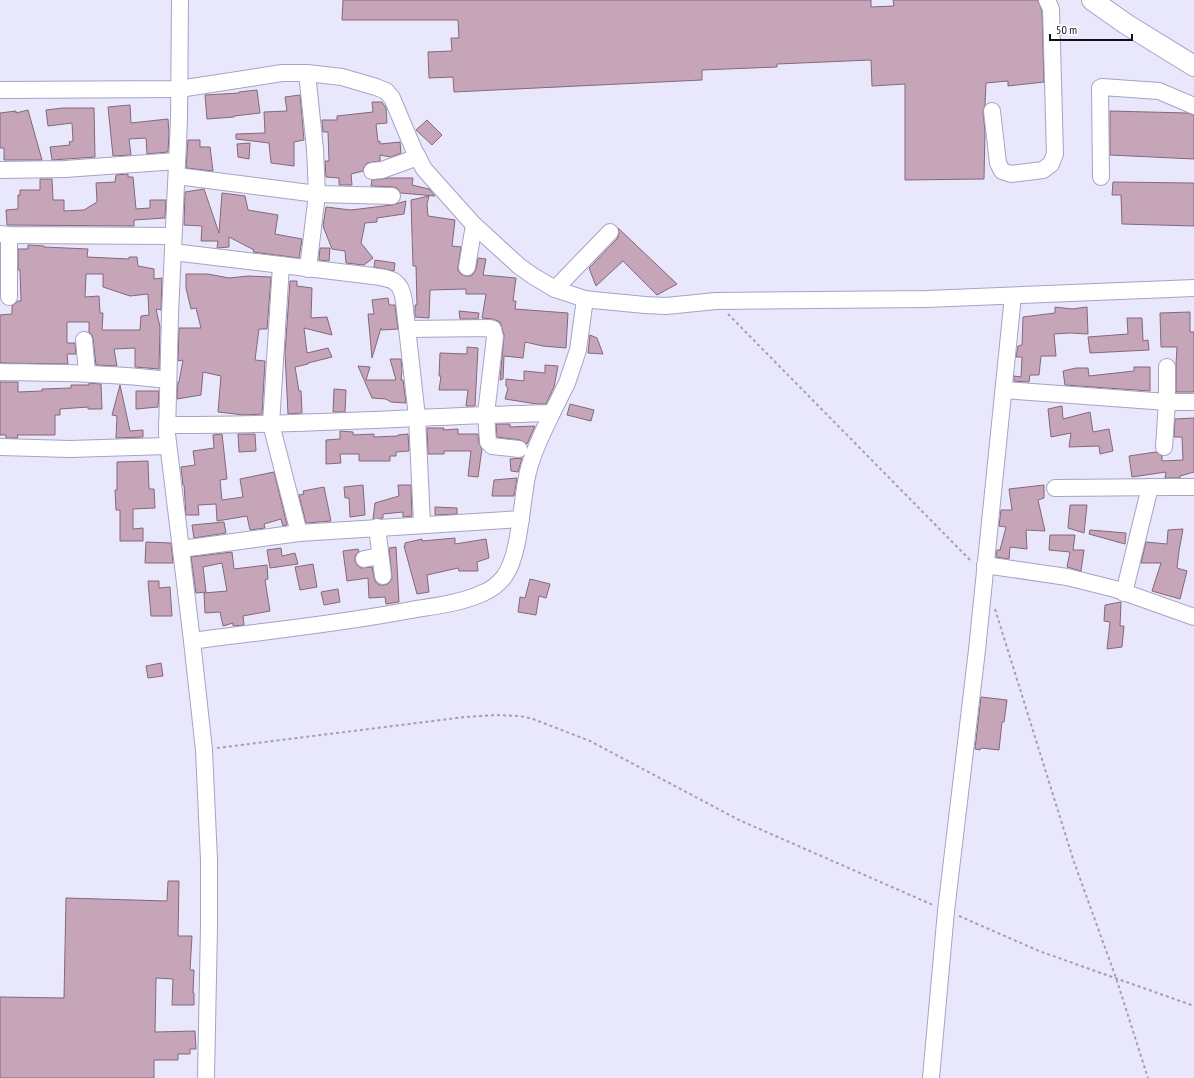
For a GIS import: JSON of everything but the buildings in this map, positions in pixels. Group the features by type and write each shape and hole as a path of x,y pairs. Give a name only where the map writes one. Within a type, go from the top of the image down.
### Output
{"main road":[{"path":"1092,0 1126,24 1194,66"}],"street":[{"path":"180,0 177,169 173,236 167,446 181,549 204,750 209,860 206,1078"},
{"path":"992,111 998,163 1002,171 1011,174 1043,170 1051,164 1055,154 1053,3"},
{"path":"0,90 179,89 282,73 307,73 353,80 386,91 397,106 409,140 424,169 474,225 519,266 555,289 585,299 659,306 716,301 927,299 1194,288"},
{"path":"307,73 315,149 317,194 308,268"},
{"path":"1100,176 1100,88 1159,91 1194,106"},
{"path":"372,171 382,170 418,157"},
{"path":"0,170 177,169 317,194 392,196"},
{"path":"467,267 474,225"},
{"path":"555,289 610,232"},
{"path":"9,297 4,234 173,236"},
{"path":"173,252 373,276 391,280 399,284 402,291 418,417 422,524"},
{"path":"281,265 271,424 299,533"},
{"path":"930,1078 946,911 1004,390 1012,296"},
{"path":"192,642 387,614 468,598 485,592 496,585 504,577 511,564 521,519 528,470 536,448 565,388 578,350 585,299"},
{"path":"407,329 490,328 493,330 495,337 486,414 488,442 490,445 519,450"},
{"path":"84,340 87,373"},
{"path":"1164,447 1167,402 1167,367"},
{"path":"0,372 133,375 168,380"},
{"path":"1004,390 1167,402 1194,402"},
{"path":"167,425 271,424 486,414 552,413"},
{"path":"0,447 70,449 167,446"},
{"path":"1124,592 1150,487"},
{"path":"1055,488 1194,487"},
{"path":"181,549 299,533 422,524 521,519"},
{"path":"377,527 383,576"},
{"path":"364,559 380,556"},
{"path":"985,570 1067,578 1124,592 1194,617"}],"path":[{"path":"716,301 985,570"},
{"path":"994,605 1074,862 1116,978 1148,1078"},
{"path":"204,750 465,717 497,715 520,716 534,719 590,741 739,820 946,911 1039,950 1194,1006"}]}
